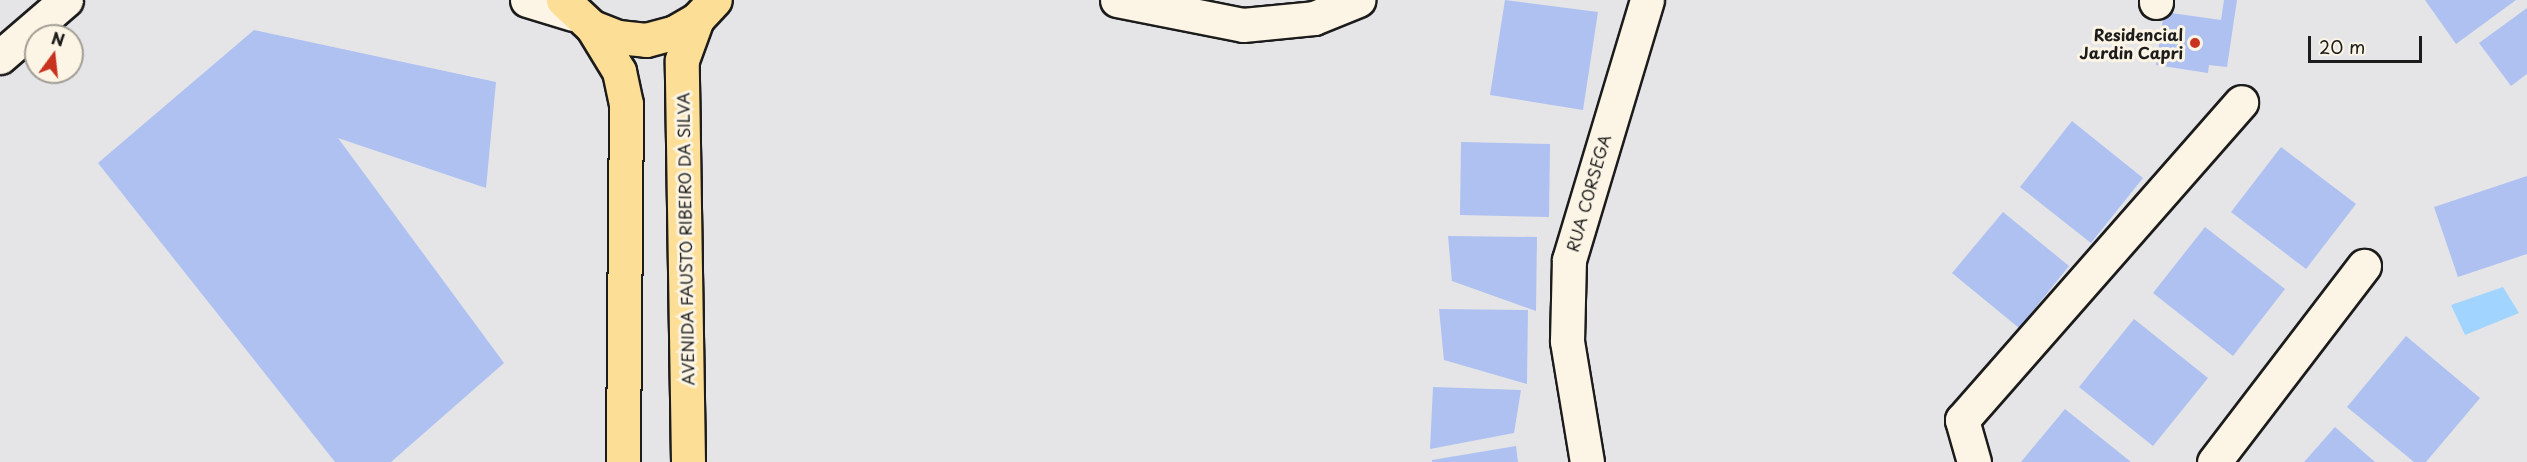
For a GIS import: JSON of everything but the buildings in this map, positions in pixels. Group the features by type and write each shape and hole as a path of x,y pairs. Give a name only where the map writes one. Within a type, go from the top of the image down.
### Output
{"main road":[{"name":"AVENIDA FAUSTO RIBEIRO DA SILVA","path":"576,14 618,37 646,40 673,33 706,10"},
{"name":"AVENIDA FAUSTO RIBEIRO DA SILVA","path":"688,462 682,60 706,10"},
{"path":"576,14 619,71 626,104 623,462"}],"street":[{"path":"0,57 66,0"},
{"path":"527,0 576,14"},
{"path":"1118,0 1243,25 1314,18 1358,0"},
{"name":"RUA CORSEGA","path":"1587,462 1567,341 1569,260 1647,0"},
{"path":"1974,462 1962,420 2241,102"},
{"path":"2214,462 2364,266"}],"water":[{"path":"2503,287 2519,313 2465,335 2451,305"}],"place":[{"name":"Residencial Jardin Capri","path":"2195,43"}]}
